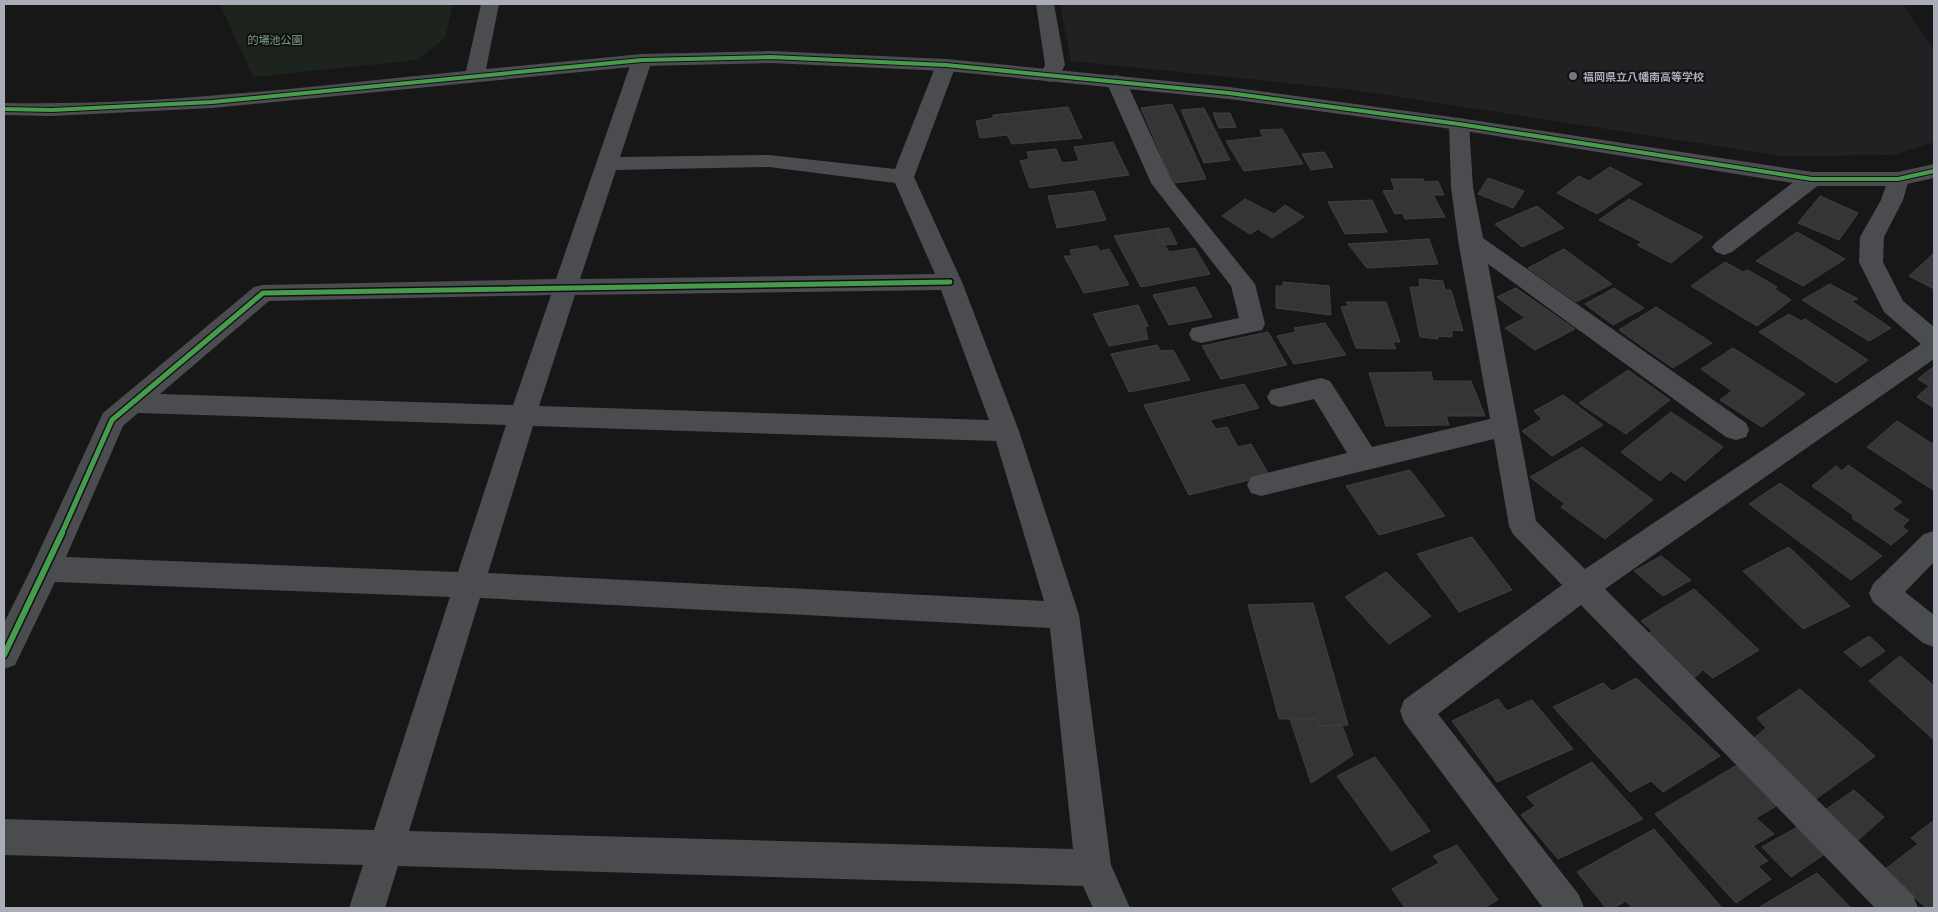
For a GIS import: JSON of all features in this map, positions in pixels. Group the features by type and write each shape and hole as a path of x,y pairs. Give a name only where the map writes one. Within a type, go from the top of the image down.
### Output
{"street":[{"path":"475,76 490,4"},
{"path":"1045,4 1054,65 1050,76"},
{"path":"4,109 52,110 212,102 642,60 772,57 946,65 1229,93 1458,124 1812,179 1898,179 1934,171"},
{"path":"367,908 470,585 522,414 642,60"},
{"path":"946,65 903,177 950,282 1006,431 1064,614 1093,868 1112,908"},
{"path":"1116,81 1162,183 1243,284 1253,324 1201,334"},
{"path":"1458,124 1462,187 1470,240 1523,526 1900,908"},
{"path":"608,164 769,161 903,177"},
{"path":"1724,247 1812,179"},
{"path":"1898,179 1892,200 1872,237 1870,262 1894,306 1934,341"},
{"path":"1470,240 1736,430"},
{"path":"4,655 46,569 112,420 262,293 950,282"},
{"path":"1566,908 1416,711 1583,587 1934,347"},
{"path":"1280,397 1321,388 1365,459"},
{"path":"134,403 1006,431"},
{"path":"1261,485 1505,426"},
{"path":"1934,543 1884,593 1934,633"},
{"path":"46,569 470,585 1064,614"},
{"path":"4,837 1093,868"}],"shaded area":[{"name":"福岡県立八幡南高等学校","path":"1060,4 1903,4 1934,51 1934,142 1894,155 1782,156 1354,90 1071,61"}],"green space":[{"name":"的場池公園","path":"220,4 453,4 445,38 417,60 253,77"}],"building":[{"path":"1172,104 1206,179 1173,183 1141,108"},
{"path":"1068,107 1082,138 1012,144 1007,135 980,138 976,121 993,118 993,115"},
{"path":"1204,108 1230,160 1204,163 1181,110"},
{"path":"1213,113 1230,113 1236,127 1219,128"},
{"path":"1282,129 1303,164 1244,171 1226,141 1263,137 1260,130"},
{"path":"1113,142 1129,175 1030,188 1020,161 1029,159 1027,152 1056,149 1062,163 1079,161 1074,147"},
{"path":"1324,152 1333,167 1311,170 1302,154"},
{"path":"1610,167 1642,184 1597,214 1557,193 1579,176 1589,181"},
{"path":"1488,178 1524,191 1513,208 1478,194"},
{"path":"1391,179 1423,179 1425,182 1438,181 1444,195 1433,195 1445,217 1405,219 1402,213 1395,214 1383,191 1395,190"},
{"path":"1094,191 1106,220 1057,228 1048,196"},
{"path":"1820,196 1858,213 1839,240 1798,223"},
{"path":"1245,199 1274,214 1285,205 1304,217 1272,238 1258,229 1250,234 1222,216"},
{"path":"1629,199 1703,237 1671,263 1637,245 1642,242 1599,220"},
{"path":"1372,200 1387,232 1345,234 1328,202"},
{"path":"1537,206 1564,228 1522,247 1495,224"},
{"path":"1169,228 1177,244 1165,245 1155,230"},
{"path":"1155,230 1169,252 1195,248 1210,274 1141,287 1114,236"},
{"path":"1797,232 1845,259 1803,286 1756,261"},
{"path":"1429,239 1438,264 1367,268 1348,244"},
{"path":"1097,246 1100,251 1109,249 1129,285 1084,293 1064,256 1072,256 1070,250"},
{"path":"1564,249 1612,284 1576,302 1528,268"},
{"path":"1934,253 1934,289 1909,276"},
{"path":"1725,262 1743,272 1748,270 1777,287 1775,289 1791,300 1757,326 1691,286"},
{"path":"1419,279 1443,281 1445,290 1451,290 1463,331 1452,330 1452,337 1438,336 1438,339 1420,337 1410,287 1420,287"},
{"path":"1283,282 1329,286 1331,315 1276,308 1276,286 1283,286"},
{"path":"1830,284 1858,299 1851,301 1891,328 1869,341 1802,300"},
{"path":"1195,287 1212,317 1169,325 1153,295"},
{"path":"1516,288 1575,329 1535,350 1505,328 1525,318 1497,297"},
{"path":"1614,288 1644,308 1613,325 1585,304"},
{"path":"1346,302 1386,302 1400,342 1393,342 1396,349 1356,348 1341,307 1349,306"},
{"path":"1138,305 1148,326 1145,327 1148,339 1109,346 1093,314"},
{"path":"1656,307 1712,343 1673,368 1619,330"},
{"path":"1789,314 1801,321 1805,319 1868,360 1836,383 1759,332"},
{"path":"1325,323 1346,355 1294,364 1277,336 1296,332 1294,328"},
{"path":"1268,332 1287,365 1221,379 1202,346"},
{"path":"1157,345 1161,351 1173,350 1190,380 1129,392 1111,354"},
{"path":"1733,348 1805,394 1762,427 1720,400 1732,391 1701,369"},
{"path":"1933,367 1934,408 1917,397 1929,386 1918,379"},
{"path":"1628,370 1670,400 1626,434 1579,403"},
{"path":"1431,372 1433,381 1471,381 1485,416 1446,416 1449,425 1386,426 1369,373"},
{"path":"1244,384 1259,408 1210,420 1216,429 1227,427 1238,447 1251,444 1269,475 1189,495 1144,405"},
{"path":"1563,395 1603,425 1552,456 1522,431 1542,419 1534,411"},
{"path":"1671,412 1723,447 1685,481 1671,471 1660,481 1621,452"},
{"path":"1897,421 1934,445 1933,490 1867,447"},
{"path":"1582,447 1653,500 1605,539 1561,507 1565,504 1530,477"},
{"path":"1848,465 1902,502 1892,509 1909,520 1902,527 1908,531 1891,545 1852,518 1853,515 1812,486 1836,466 1842,471"},
{"path":"1410,470 1445,516 1379,535 1346,486"},
{"path":"1780,483 1882,556 1851,580 1749,504"},
{"path":"1472,537 1512,590 1459,612 1417,554"},
{"path":"1789,547 1850,606 1803,629 1743,571"},
{"path":"1661,556 1691,580 1663,596 1634,571"},
{"path":"1386,572 1431,616 1389,644 1345,597"},
{"path":"1694,589 1759,650 1713,678 1703,670 1694,678 1644,636 1652,631 1641,621"},
{"path":"1313,603 1348,725 1318,726 1316,719 1279,719 1248,605"},
{"path":"1869,636 1885,651 1861,667 1844,652"},
{"path":"1900,656 1934,686 1934,740 1869,681"},
{"path":"1636,678 1720,756 1663,792 1651,781 1630,792 1553,707 1603,683 1612,691"},
{"path":"1800,689 1875,756 1816,799 1753,739 1766,728 1757,718"},
{"path":"1498,699 1507,711 1532,700 1573,749 1497,782 1452,721"},
{"path":"1290,719 1316,719 1318,726 1342,725 1353,755 1311,783"},
{"path":"1375,757 1430,831 1391,851 1337,776"},
{"path":"1592,762 1643,819 1558,859 1521,815 1535,806 1527,797"},
{"path":"1737,765 1776,806 1756,818 1774,834 1753,846 1768,861 1758,866 1771,879 1736,903 1655,814"},
{"path":"1854,790 1884,817 1857,841 1825,810"},
{"path":"1934,820 1934,908 1926,908 1884,870 1918,844 1911,838"},
{"path":"1799,826 1825,854 1791,877 1762,847"},
{"path":"1654,829 1722,908 1632,908 1626,901 1613,908 1606,908 1577,872"},
{"path":"1457,845 1498,900 1483,908 1405,908 1392,889 1439,863 1433,856"},
{"path":"1817,873 1851,908 1758,908"}],"cycle path":[{"path":"4,109 52,110 212,102 642,60 771,57 946,65 1229,93 1459,124 1812,179 1898,179 1934,171"},
{"path":"4,655 46,569 112,420 263,293 950,282"}],"place":[{"name":"福岡県立八幡南高等学校","path":"1573,76"}]}
